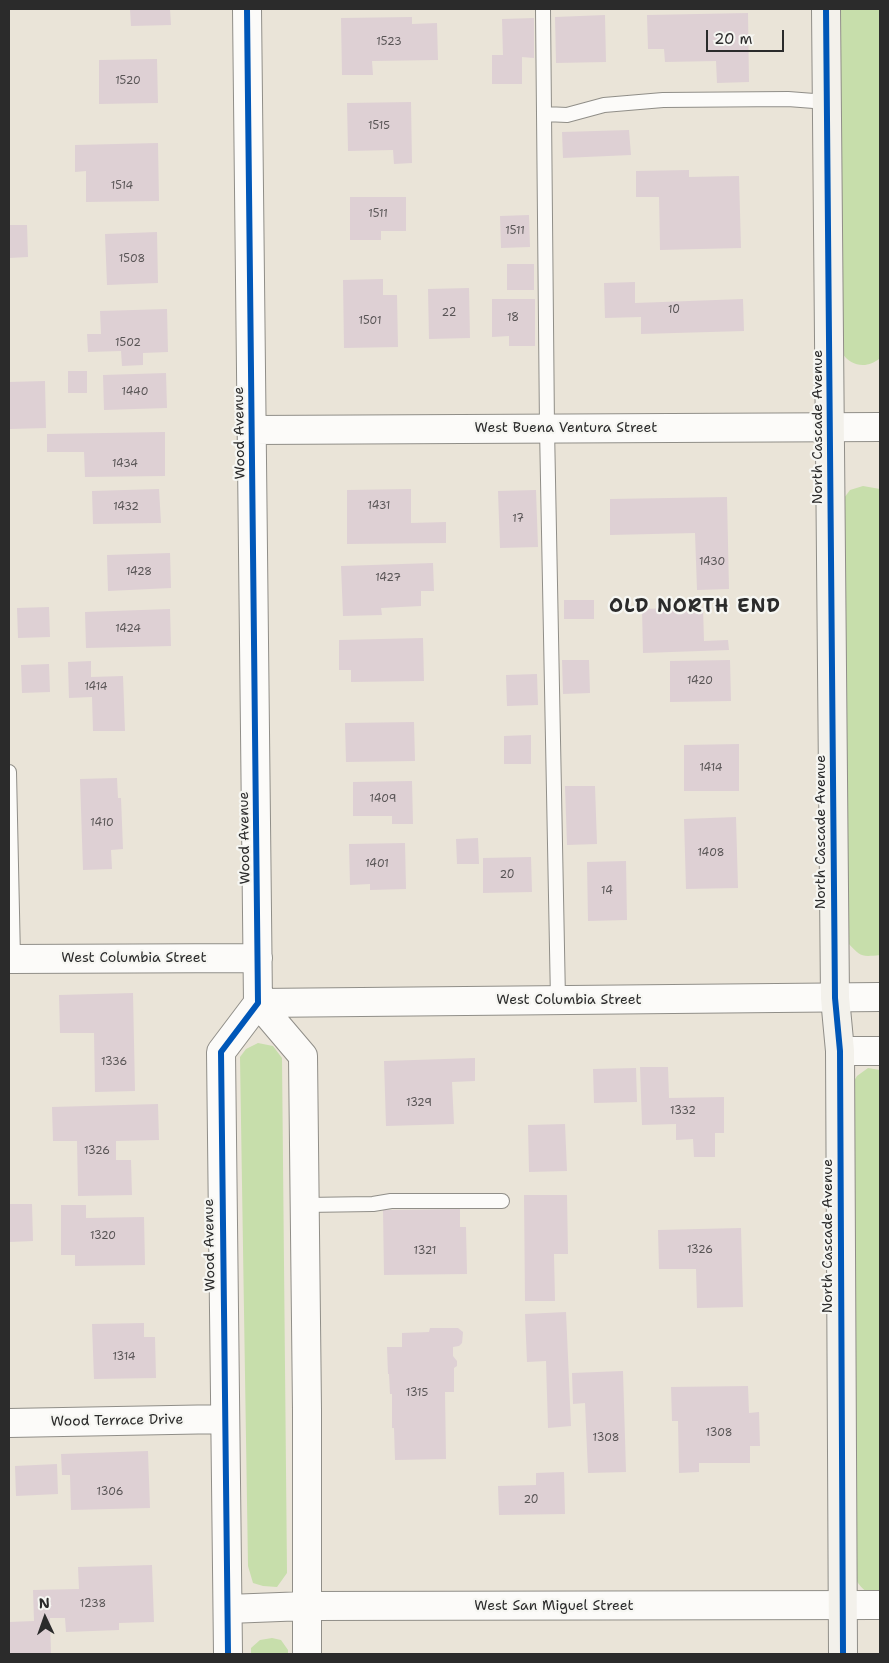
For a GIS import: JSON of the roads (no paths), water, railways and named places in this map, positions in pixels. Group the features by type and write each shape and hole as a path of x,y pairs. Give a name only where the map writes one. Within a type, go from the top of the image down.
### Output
{"main road":[{"name":"North Cascade Avenue","path":"826,9 835,998 840,1051 843,1654"}],"street":[{"name":"Wood Avenue","path":"228,1654 221,1052 258,1003 247,9"},
{"name":"West Buena Ventura Street","path":"253,430 880,427"},
{"name":"West Columbia Street","path":"11,958 258,958"},
{"name":"West Columbia Street","path":"258,1003 880,997"},
{"path":"258,1003 303,1056 307,1410 307,1654"},
{"path":"840,1051 880,1051"},
{"name":"Wood Terrace Drive","path":"9,1423 225,1419"},
{"name":"West San Miguel Street","path":"228,1609 306,1606 880,1605"}],"lane":[{"path":"544,9 547,428 558,1000"},
{"path":"545,114 567,115 604,105 663,100 788,99 827,102"},
{"path":"9,772 11,958"},
{"path":"305,1206 373,1204 391,1201 502,1201"}],"district":[{"name":"OLD NORTH END","path":"695,607"}]}
